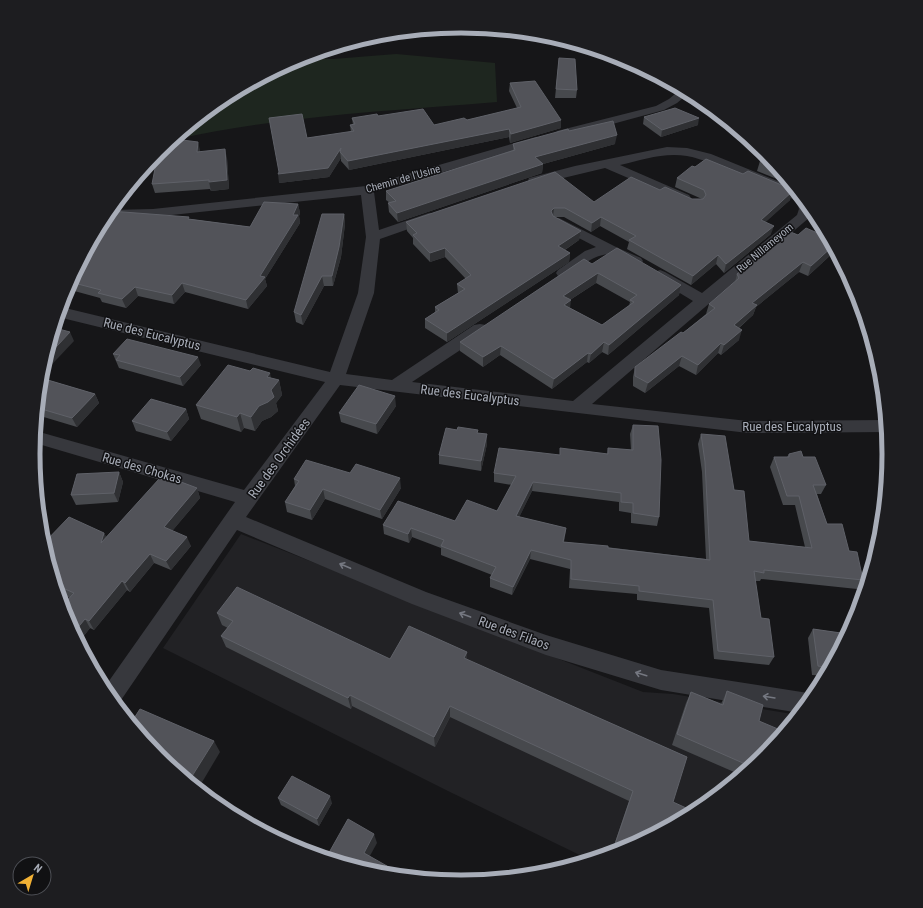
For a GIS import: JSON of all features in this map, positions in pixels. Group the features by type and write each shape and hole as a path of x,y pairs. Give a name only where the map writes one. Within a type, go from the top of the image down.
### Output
{"street":[{"name":"Chemin de l'Usine","path":"115,214 153,213 367,190 584,128 660,108 674,101 680,95"},
{"name":"Rue Nillameyom","path":"521,185 575,170 667,151 686,152 714,160 792,193"},
{"path":"608,164 696,203"},
{"name":"Rue des Orchidées","path":"111,688 336,379 366,294 373,237 367,190"},
{"name":"Rue Nillameyom","path":"576,408 803,217 805,211"},
{"path":"373,237 439,214"},
{"path":"558,221 612,250 621,253 703,300"},
{"path":"551,282 596,252 603,249 612,250"},
{"name":"Rue des Eucalyptus","path":"65,313 336,379 748,427 882,426"},
{"path":"396,385 492,320"},
{"name":"Rue des Chokas","path":"41,439 249,499"},
{"name":"Rue des Filaos","path":"233,520 419,598 546,645 661,680 801,703"}],"shaded area":[{"path":"396,54 495,63 497,102 334,115 253,125 183,138 228,104 275,76 317,59 333,59"},
{"path":"241,534 643,692 673,694 793,714 778,732 739,771 695,804 648,832 623,843 584,857 448,791 163,648"}],"building":[{"path":"559,58 575,59 577,90 556,89"},
{"path":"535,81 561,120 511,134 509,129 348,161 340,152 341,148 328,168 278,174 279,172 269,118 302,114 307,138 354,131 350,125 355,124 352,118 377,114 378,116 423,109 434,125 464,118 467,120 521,107 510,83"},
{"path":"675,108 699,118 662,130 644,117"},
{"path":"613,121 617,135 535,157 543,164 397,213 388,203 396,201 386,191 515,150 513,144 568,129 569,131"},
{"path":"181,140 198,142 197,152 225,149 227,180 152,184 156,165"},
{"path":"706,159 743,174 748,171 784,186 791,192 761,220 774,226 726,264 718,255 693,276 629,240 636,236 601,217 592,223 565,208 554,208 551,211 553,216 581,231 558,246 570,253 447,333 425,319 439,310 435,307 465,289 457,284 471,275 445,248 430,253 413,235 417,233 406,222 555,172 594,202 631,177 660,190 665,187 692,199 703,199 706,195 704,190 677,178 692,166 695,167"},
{"path":"264,202 298,204 293,215 298,215 260,276 265,277 246,300 182,283 172,295 135,287 122,299 98,293 101,290 77,284 97,243 117,212 189,217 188,219 250,227"},
{"path":"322,214 344,214 339,247 332,276 322,276 301,315 294,312"},
{"path":"806,228 820,234 829,250 811,266 803,262 752,303 757,305 734,325 742,330 724,345 721,343 698,365 682,356 648,383 635,376 635,367 715,308 709,304 739,278 737,274 788,231 798,235"},
{"path":"617,248 681,285 609,345 604,342 591,354 588,353 554,379 501,346 483,357 460,342 584,259 592,264","holes":["598,273 637,295 630,300 634,302 602,325 564,305 571,300 563,296"]},
{"path":"60,329 70,332 54,349"},
{"path":"127,339 198,357 180,377 116,360 120,355 113,354"},
{"path":"228,365 250,371 253,368 270,373 267,377 279,380 271,390 274,397 268,402 259,406 251,417 240,413 237,417 196,405"},
{"path":"48,380 95,394 72,418 43,409"},
{"path":"359,385 395,396 376,424 339,413"},
{"path":"151,399 186,409 167,432 132,421"},
{"path":"633,425 658,426 661,460 659,517 633,513 633,503 621,502 621,493 533,482 516,516 566,528 563,542 608,546 608,548 710,560 705,462 701,434 725,436 734,490 744,491 749,541 812,548 799,496 787,496 774,457 789,457 789,454 801,451 803,457 815,457 826,485 813,485 827,524 842,524 849,551 857,552 863,580 764,570 764,573 754,571 761,618 769,619 774,657 718,651 713,600 639,591 639,586 571,579 571,560 531,550 513,587 490,578 496,567 441,546 444,540 411,528 408,534 383,525 398,501 455,521 467,500 497,511 516,476 494,473 499,448 560,455 560,448 608,454 608,448 633,450"},
{"path":"458,427 478,430 477,433 487,434 481,461 439,455 446,428 457,430"},
{"path":"306,460 350,473 356,464 400,478 380,510 323,489 310,510 285,502 299,481 294,479"},
{"path":"119,472 114,493 71,495 77,474"},
{"path":"159,479 181,482 197,488 164,527 187,537 166,561 150,554 125,583 122,581 89,621 85,619 78,627 67,600 74,593 63,588 49,537 69,517 104,533 101,543"},
{"path":"237,587 390,659 409,626 467,652 464,658 687,757 673,802 688,809 648,832 614,846 633,791 450,706 434,737 350,695 348,698 221,636 233,621 217,613"},
{"path":"813,629 842,633 825,667 818,666"},
{"path":"727,691 763,705 759,721 780,730 746,764 677,734 691,692 723,705"},
{"path":"140,709 214,741 191,777 164,752 134,718"},
{"path":"292,776 330,796 317,819 278,798"},
{"path":"348,819 374,834 364,853 387,866 386,868 379,867 328,854"}]}
